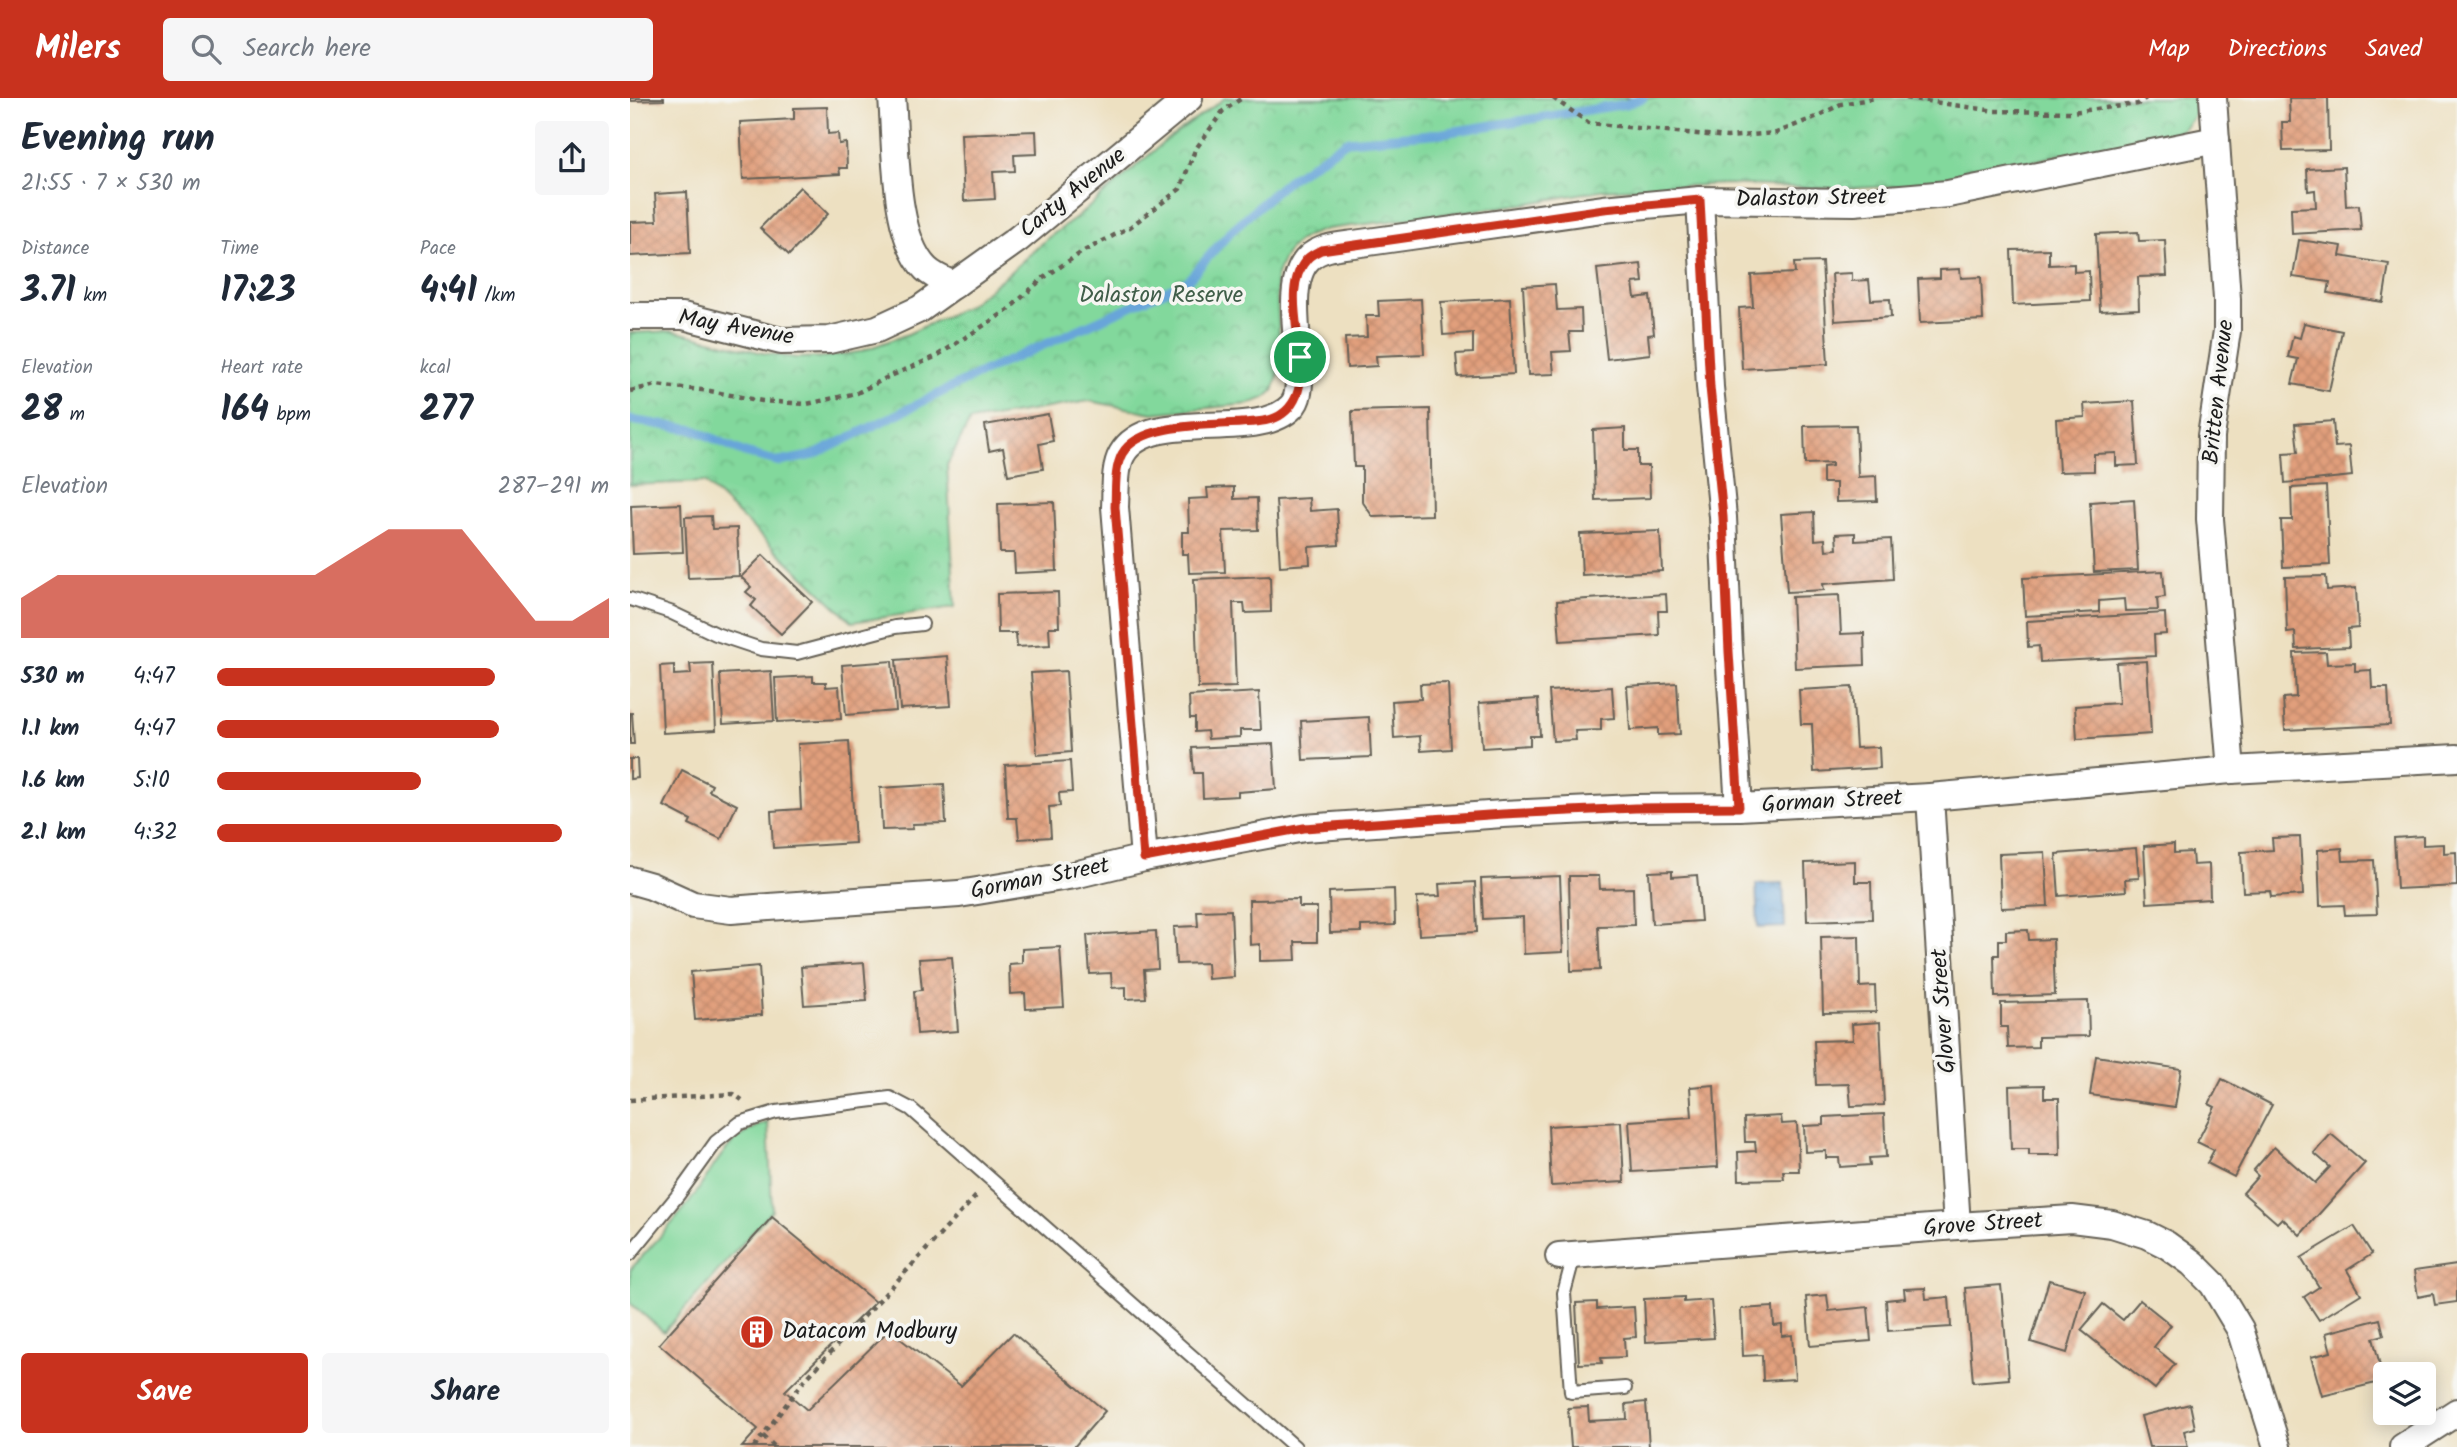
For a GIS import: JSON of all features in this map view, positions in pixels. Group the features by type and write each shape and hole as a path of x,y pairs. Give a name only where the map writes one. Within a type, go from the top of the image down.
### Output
{"street":[{"path":"892,98 904,227 913,253 927,271 954,285"},
{"name":"Carty Avenue","path":"954,285 1028,230 1189,98"},
{"name":"Britten Avenue","path":"2213,98 2227,331 2211,436 2210,519 2231,770"},
{"name":"Dalaston Street","path":"1144,858 1115,507 1116,480 1122,454 1138,437 1176,428 1279,417 1294,405 1300,386 1295,287 1308,258 1321,250 1604,209 1700,200 1854,202 1948,194 2216,139"},
{"path":"1700,200 1710,387 1723,517 1739,807"},
{"name":"May Avenue","path":"630,316 683,316 780,341 829,340 877,329 920,309 954,285"},
{"name":"Gorman Street","path":"630,880 651,886 693,905 730,910 959,894 1073,875 1144,858 1304,828 1503,814 1739,807 1930,797 2231,770 2457,758"},
{"name":"Glover Street","path":"1930,797 1958,1226"},
{"name":"Grove Street","path":"1567,1255 2073,1219 2112,1224 2147,1235 2175,1251 2213,1284 2240,1329 2277,1447"},
{"path":"2403,1447 2457,1412"}],"lane":[{"path":"630,598 670,612 716,634 761,649 797,653 895,626 922,624"},
{"path":"630,1254 678,1195 716,1142 740,1123 776,1112 890,1098 911,1109 1295,1447"},
{"path":"1567,1255 1564,1293 1571,1392 1625,1388"}],"path":[{"path":"1553,98 1589,123 1727,137 1776,133 1841,104 1875,98"},
{"path":"1906,98 1995,111 2071,112 2137,104 2147,98"},
{"path":"630,1100 734,1094 761,1116"},
{"path":"754,1447 804,1381 991,1180"},
{"path":"763,1436 775,1447"}],"green space":[{"name":"Dalaston Reserve","path":"1225,98 2199,98 2199,101 2188,124 2165,138 2059,155 1959,179 1903,186 1833,189 1728,184 1601,190 1524,204 1327,229 1307,236 1288,251 1276,278 1281,367 1273,391 1265,398 1249,404 1153,413 1089,401 970,421 947,465 955,607 852,622 704,482 630,485 630,333 673,331 763,353 797,358 859,352 908,334 968,306 1163,143"},
{"path":"768,1122 772,1210 664,1332 630,1303 630,1270 684,1209 731,1144"}],"water":[{"path":"1783,883 1785,927 1758,928 1756,884"}],"building":[{"path":"630,98 664,98 664,100 630,101"},
{"path":"2289,98 2328,98 2329,150 2283,151 2282,122 2290,122"},
{"path":"827,107 828,134 838,133 839,144 846,143 847,168 839,168 840,174 743,179 740,122 794,119 794,108"},
{"path":"1036,131 1037,154 1014,155 1015,171 993,172 995,199 964,201 961,134"},
{"path":"2344,167 2346,206 2359,205 2361,230 2292,234 2291,208 2316,207 2315,190 2308,191 2307,169"},
{"path":"800,187 828,214 789,255 760,228"},
{"path":"687,192 690,253 630,256 630,222 657,221 655,194"},
{"path":"2138,232 2139,241 2165,240 2167,276 2138,277 2139,309 2100,311 2096,234"},
{"path":"2299,240 2342,246 2340,256 2389,264 2383,302 2328,293 2330,282 2293,277"},
{"path":"2049,249 2049,265 2074,264 2074,272 2089,271 2090,301 2013,305 2011,250"},
{"path":"1822,262 1828,364 1742,369 1739,308 1753,307 1751,275 1795,273 1794,263"},
{"path":"1641,264 1643,282 1633,283 1635,298 1650,296 1654,334 1648,335 1650,354 1607,359 1597,269"},
{"path":"1960,269 1961,278 1981,277 1983,320 1920,323 1918,279 1940,278 1940,270"},
{"path":"1852,273 1852,281 1869,280 1871,300 1890,299 1891,317 1835,321 1832,274"},
{"path":"1555,284 1557,310 1581,309 1582,332 1569,332 1571,351 1552,352 1554,374 1528,375 1523,286"},
{"path":"1510,298 1514,374 1458,377 1456,354 1473,353 1473,333 1443,335 1441,302"},
{"path":"1421,299 1424,354 1376,356 1377,366 1347,368 1345,338 1367,337 1366,316 1379,316 1378,301"},
{"path":"2304,323 2342,331 2329,391 2292,384 2298,359 2288,357 2293,336 2300,338"},
{"path":"2134,401 2138,465 2116,466 2116,453 2094,454 2094,471 2059,472 2056,419 2085,417 2084,404"},
{"path":"1430,409 1432,515 1373,517 1362,501 1362,467 1354,467 1352,411"},
{"path":"1048,414 1053,441 1039,444 1043,469 1008,475 1003,448 989,451 985,425"},
{"path":"2333,421 2335,447 2349,446 2352,476 2285,483 2283,453 2298,452 2295,424"},
{"path":"1856,425 1858,477 1876,476 1877,501 1836,502 1836,483 1823,483 1823,467 1832,466 1832,463 1805,464 1804,426"},
{"path":"1625,428 1625,450 1638,450 1638,466 1649,466 1650,498 1595,500 1593,430"},
{"path":"2326,486 2330,565 2283,567 2281,520 2292,520 2291,488"},
{"path":"1234,487 1234,499 1257,498 1258,530 1223,531 1225,572 1189,573 1188,554 1182,554 1182,532 1189,532 1188,499 1208,498 1207,488"},
{"path":"1309,498 1310,511 1337,509 1339,545 1309,547 1310,564 1280,566 1276,500"},
{"path":"2134,499 2138,570 2094,572 2090,502"},
{"path":"1054,502 1057,571 1015,573 1014,553 1000,553 998,504"},
{"path":"681,504 683,552 633,554 631,506"},
{"path":"1814,512 1815,540 1825,539 1826,550 1837,549 1836,534 1855,533 1855,541 1891,539 1893,579 1823,584 1824,590 1787,592 1781,514"},
{"path":"711,516 712,529 737,528 739,576 688,578 685,517"},
{"path":"1660,531 1662,571 1582,575 1580,534"},
{"path":"763,555 812,602 781,634 751,606 756,600 746,592 751,587 741,577"},
{"path":"2163,571 2165,597 2157,598 2158,610 2125,611 2124,599 2099,601 2099,612 2025,616 2023,578"},
{"path":"1270,576 1271,612 1245,613 1244,603 1233,603 1236,687 1198,688 1194,579"},
{"path":"2326,576 2327,590 2356,588 2358,628 2348,629 2349,647 2296,649 2295,632 2287,633 2285,577"},
{"path":"1058,592 1059,627 1049,627 1050,645 1017,647 1016,633 998,633 997,594"},
{"path":"1666,594 1667,611 1658,611 1659,635 1560,641 1557,601"},
{"path":"1839,595 1841,634 1864,633 1865,665 1795,668 1792,597"},
{"path":"2165,613 2166,634 2154,635 2155,656 2040,662 2039,646 2028,647 2027,621"},
{"path":"2326,652 2327,664 2355,663 2355,671 2371,670 2372,688 2388,688 2390,725 2285,730 2283,698 2296,697 2294,653"},
{"path":"947,656 951,706 900,709 896,660"},
{"path":"892,661 896,711 846,715 842,665"},
{"path":"2147,661 2151,734 2077,739 2075,706 2119,703 2116,663"},
{"path":"713,663 716,730 663,733 660,666 674,665 674,675 691,674 690,664"},
{"path":"771,671 774,721 723,724 720,674"},
{"path":"1066,671 1071,752 1037,755 1031,673"},
{"path":"813,676 813,682 826,682 826,687 839,686 841,719 777,722 775,678"},
{"path":"1448,683 1451,749 1421,751 1420,736 1394,738 1392,701 1421,699 1420,684"},
{"path":"1677,683 1680,734 1658,735 1658,728 1630,730 1627,686"},
{"path":"1612,687 1614,718 1601,719 1601,730 1575,731 1576,740 1553,741 1549,691"},
{"path":"1852,687 1856,748 1879,747 1880,768 1814,772 1812,724 1801,724 1799,690"},
{"path":"1259,692 1261,730 1240,730 1240,737 1208,739 1207,731 1195,732 1195,718 1190,718 1189,696"},
{"path":"1538,699 1540,736 1530,736 1530,745 1482,748 1479,703"},
{"path":"632,713 634,744 630,744"},
{"path":"1369,717 1371,757 1303,760 1301,721"},
{"path":"849,741 855,843 773,848 771,811 801,809 798,744"},
{"path":"1273,744 1276,789 1238,792 1238,796 1203,798 1202,773 1194,773 1192,748"},
{"path":"630,759 637,759 638,778 630,779"},
{"path":"1070,761 1072,792 1059,793 1060,806 1049,807 1051,837 1019,839 1017,818 1008,818 1005,765"},
{"path":"682,770 712,785 709,791 737,805 721,839 689,824 691,820 664,806"},
{"path":"944,784 946,823 912,824 913,829 882,830 880,788"},
{"path":"2423,836 2423,845 2444,844 2444,853 2456,852 2457,886 2397,889 2394,838"},
{"path":"2300,837 2303,895 2271,897 2270,891 2243,892 2241,852 2273,850 2272,838"},
{"path":"2174,844 2174,853 2192,852 2193,865 2209,864 2210,899 2147,903 2144,846"},
{"path":"2136,848 2139,878 2125,879 2126,891 2059,896 2056,854"},
{"path":"2342,848 2343,861 2374,860 2377,914 2345,915 2344,905 2320,906 2318,850"},
{"path":"2045,852 2048,906 2001,908 1999,854"},
{"path":"1855,861 1855,882 1871,882 1872,919 1807,921 1805,863"},
{"path":"1672,871 1672,877 1697,875 1701,921 1652,924 1649,872"},
{"path":"1560,876 1563,952 1524,954 1523,917 1483,919 1481,879"},
{"path":"1569,876 1599,876 1600,889 1633,888 1634,925 1598,926 1600,970 1571,971"},
{"path":"1475,882 1477,932 1419,935 1417,897 1440,896 1439,884"},
{"path":"1394,889 1395,925 1361,926 1361,932 1330,933 1329,892"},
{"path":"1299,899 1299,907 1317,907 1317,942 1295,942 1296,960 1260,961 1260,944 1250,945 1249,900"},
{"path":"1231,910 1234,977 1208,979 1207,963 1176,964 1174,927 1198,926 1197,911"},
{"path":"2028,930 2029,940 2053,939 2055,995 1995,997 1994,955 1999,955 1999,940 2006,940 2006,931"},
{"path":"1156,931 1158,969 1144,970 1146,998 1126,999 1126,987 1112,988 1111,973 1090,974 1087,935"},
{"path":"1859,936 1860,987 1875,986 1876,1012 1823,1013 1821,937"},
{"path":"1060,947 1064,1007 1026,1009 1025,993 1010,994 1009,964 1022,963 1022,949"},
{"path":"952,957 958,1031 917,1034 914,991 922,990 919,959"},
{"path":"864,963 867,1001 804,1005 801,967"},
{"path":"759,966 762,1015 695,1020 691,972"},
{"path":"2088,1001 2089,1036 2038,1037 2038,1047 2008,1048 2007,1027 2001,1027 2001,1003"},
{"path":"1880,1022 1884,1105 1851,1106 1849,1084 1816,1085 1814,1041 1853,1040 1852,1024"},
{"path":"2096,1056 2181,1069 2175,1107 2090,1095"},
{"path":"2222,1079 2272,1105 2234,1177 2207,1163 2214,1150 2197,1142 2215,1107 2209,1104"},
{"path":"1714,1085 1718,1167 1632,1172 1629,1121 1692,1117 1690,1087"},
{"path":"2044,1085 2044,1098 2059,1098 2060,1155 2029,1155 2029,1149 2011,1149 2009,1086"},
{"path":"1884,1114 1886,1157 1869,1158 1870,1165 1840,1167 1839,1158 1826,1158 1826,1151 1805,1152 1804,1126 1824,1125 1824,1117"},
{"path":"1781,1116 1782,1124 1797,1123 1799,1171 1783,1171 1784,1179 1739,1180 1738,1152 1756,1151 1755,1142 1745,1142 1744,1118"},
{"path":"1621,1122 1624,1182 1551,1186 1548,1126"},
{"path":"2331,1134 2365,1163 2300,1235 2282,1218 2277,1223 2243,1193 2258,1176 2253,1171 2274,1147 2315,1183 2330,1167 2314,1153"},
{"name":"Datacom Modbury","path":"772,1217 875,1302 785,1391 807,1410 889,1330 961,1386 1013,1333 1105,1411 1074,1447 742,1447 758,1429 659,1344"},
{"path":"2354,1226 2372,1254 2347,1270 2361,1294 2319,1320 2304,1297 2319,1287 2301,1258"},
{"path":"2457,1265 2457,1302 2435,1305 2433,1294 2418,1297 2414,1271"},
{"path":"2049,1280 2085,1290 2067,1353 2031,1342"},
{"path":"2001,1285 2009,1379 1973,1382 1965,1288"},
{"path":"1925,1288 1926,1299 1949,1297 1951,1327 1888,1331 1886,1300 1905,1298 1904,1289"},
{"path":"1827,1295 1829,1311 1868,1307 1871,1341 1810,1346 1806,1297"},
{"path":"1684,1297 1684,1302 1711,1300 1714,1338 1646,1342 1644,1299"},
{"path":"2140,1300 2171,1325 2154,1347 2175,1364 2155,1389 2081,1330 2103,1304 2123,1320"},
{"path":"1597,1302 1597,1309 1634,1307 1636,1337 1624,1338 1625,1357 1601,1358 1602,1363 1579,1364 1576,1303"},
{"path":"1773,1307 1774,1326 1782,1325 1782,1336 1792,1335 1795,1379 1763,1381 1762,1355 1743,1356 1741,1309"},
{"path":"2380,1319 2384,1335 2373,1338 2379,1362 2373,1362 2373,1384 2322,1396 2311,1357 2331,1352 2326,1333"},
{"path":"1646,1402 1649,1447 1571,1447 1568,1408 1588,1407 1589,1421 1627,1419 1626,1404"},
{"path":"2190,1404 2195,1428 2184,1431 2188,1447 2149,1447 2141,1416"}],"waterway":[{"path":"630,420 695,430 745,453 780,462 814,455 983,372 1187,281 1233,229 1287,181 1347,141 1443,133 1626,104 1643,98"}],"place":[{"name":"Datacom Modbury","path":"757,1332"}],"route":[{"path":"1700,200 1710,387 1723,517 1739,807 1503,814 1304,828 1144,858 1115,507 1116,480 1122,454 1138,437 1176,428 1279,417 1294,405 1300,386 1300,357 1295,287 1308,258 1321,250 1604,209 1700,200"}]}
